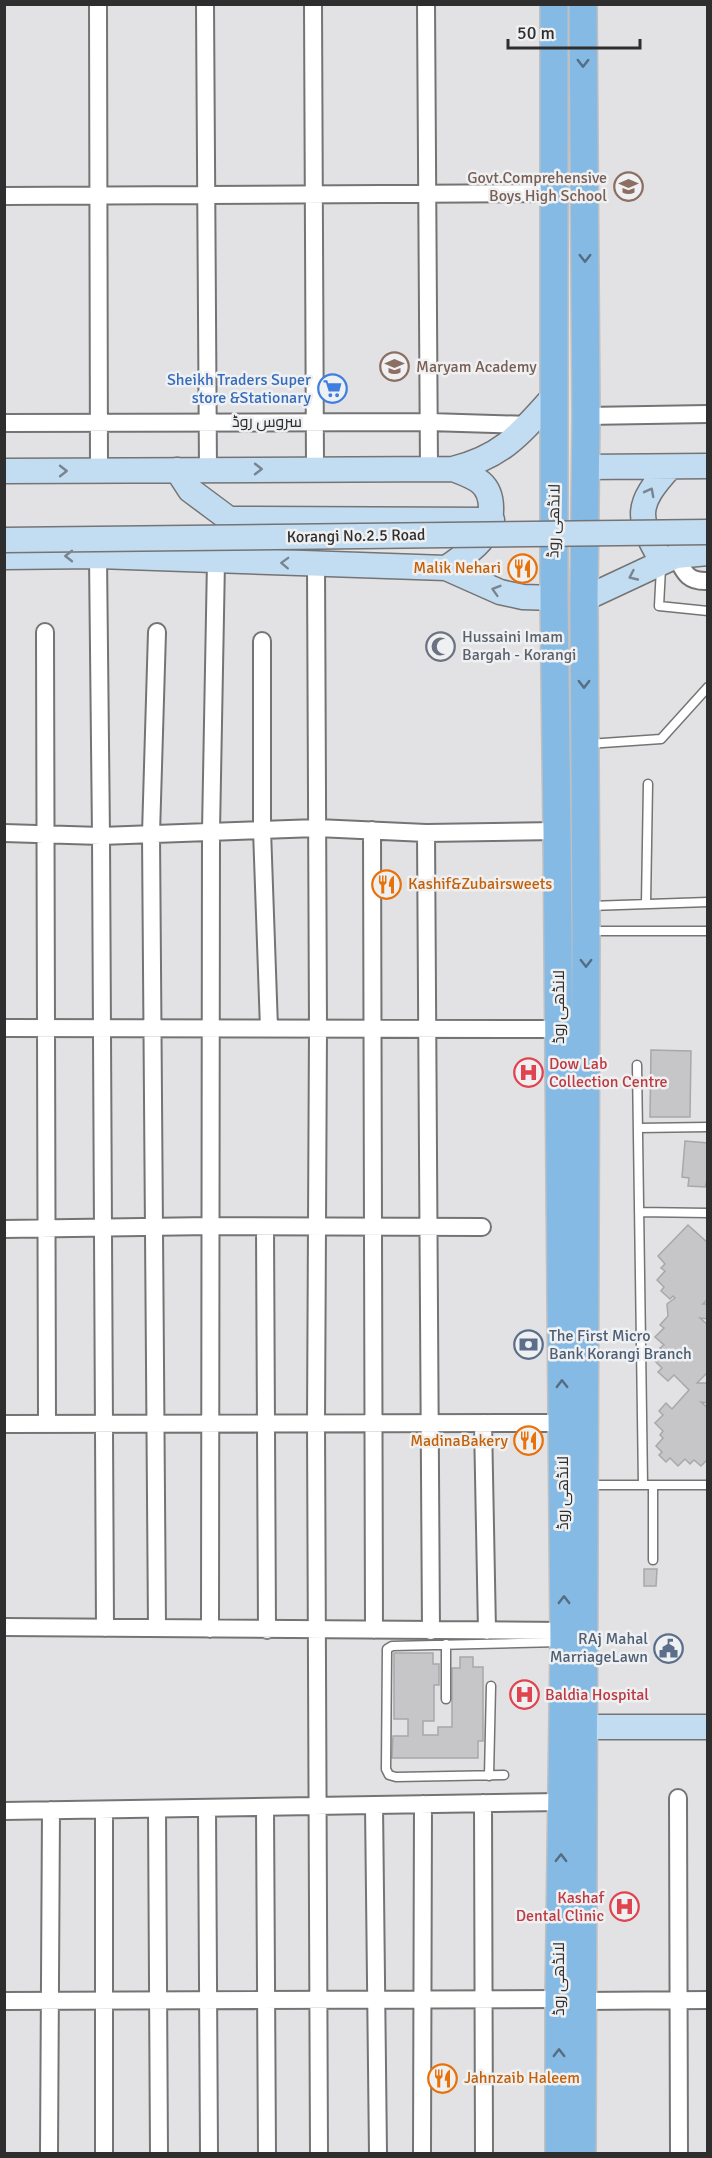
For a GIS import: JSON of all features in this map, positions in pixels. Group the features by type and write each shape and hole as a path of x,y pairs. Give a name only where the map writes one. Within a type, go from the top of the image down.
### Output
{"main road":[{"name":"لانڈھی روڈ","path":"554,4 554,598 562,1423 574,1485 584,1726 571,2000 559,2154"},
{"name":"لانڈھی روڈ","path":"582,2154 571,2000 561,1802 564,1637 574,1485 586,918 583,4"},
{"path":"4,471 441,468 475,463 495,453 529,425 555,395"},
{"path":"585,467 708,466"},
{"path":"669,558 648,537 643,524 643,509 652,486 670,467"},
{"path":"441,468 474,478 486,486 491,500 492,520 489,530 480,542 446,568"},
{"path":"177,470 190,490 229,519 492,520"},
{"name":"Korangi No.2.5 Road","path":"4,540 708,532"},
{"path":"584,599 669,558 708,553"},
{"path":"4,557 98,556 446,568 500,592 523,597 554,598"},
{"path":"584,1726 708,1727"}],"street":[{"path":"98,4 99,470"},
{"path":"205,4 208,470"},
{"path":"313,4 315,469"},
{"path":"426,4 429,422 441,468"},
{"path":"4,196 555,193"},
{"path":"586,416 708,414"},
{"name":"سروس روڈ","path":"4,423 429,422 529,425"},
{"path":"98,556 105,1628"},
{"path":"669,558 688,576 697,581 708,581"},
{"path":"210,1629 211,831 216,561"},
{"path":"316,564 319,2154"},
{"path":"45,632 47,1424"},
{"path":"156,632 151,834 157,1628"},
{"path":"262,640 262,830 269,1028"},
{"path":"4,833 101,836 317,828 426,832 557,831"},
{"path":"372,830 374,1630"},
{"path":"426,832 431,1631"},
{"path":"4,1028 559,1029"},
{"path":"4,1229 211,1226 482,1227"},
{"path":"265,1227 267,1630"},
{"path":"483,1423 488,1631"},
{"path":"4,1424 562,1423"},
{"path":"4,1627 488,1631 525,1637 564,1637"},
{"path":"678,1798 679,2154"},
{"path":"4,1811 561,1802"},
{"path":"483,1803 484,2154"},
{"path":"422,2154 423,1804"},
{"path":"374,1805 378,2154"},
{"path":"265,1807 267,2154"},
{"path":"207,1808 209,2154"},
{"path":"157,1809 159,2154"},
{"path":"49,2154 51,1810"},
{"path":"104,1810 104,2154"},
{"path":"4,2001 708,2000"}],"lane":[{"path":"669,558 659,606 708,611"},
{"path":"585,744 661,739 708,687"},
{"path":"646,904 648,784"},
{"path":"586,918 646,904 708,902"},
{"path":"586,918 708,931"},
{"path":"637,1065 643,1485"},
{"path":"638,1128 708,1127"},
{"path":"639,1212 708,1213"},
{"path":"574,1485 708,1485"},
{"path":"653,1560 654,1485"},
{"path":"504,1775 396,1777 389,1775 386,1769 387,1649 392,1646 525,1637"},
{"path":"446,1644 446,1699"},
{"path":"489,1776 491,1686"}],"building":[{"path":"651,1050 691,1051 690,1117 650,1117"},
{"path":"685,1141 708,1143 708,1177 705,1187 688,1186 689,1178 682,1177"},
{"path":"688,1225 708,1243 708,1299 703,1304 708,1304 708,1319 700,1318 708,1325 708,1372 697,1383 708,1383 708,1403 701,1402 708,1408 708,1459 701,1466 694,1460 690,1464 685,1459 678,1466 670,1458 666,1462 659,1455 662,1452 656,1446 663,1438 660,1435 663,1431 655,1423 663,1415 659,1411 666,1403 672,1409 689,1390 674,1375 668,1381 658,1372 662,1368 655,1361 664,1351 660,1348 664,1345 655,1337 664,1328 660,1325 668,1316 667,1304 675,1298 673,1296 670,1299 661,1291 664,1287 657,1280 665,1271 661,1268 665,1264 658,1256"},
{"path":"644,1569 657,1569 656,1586 644,1586"},
{"path":"394,1653 433,1653 433,1664 439,1664 439,1685 434,1685 434,1721 423,1721 423,1735 438,1735 438,1727 452,1727 452,1668 460,1668 460,1657 473,1657 473,1667 483,1667 483,1741 478,1741 478,1758 392,1758 393,1736 408,1736 408,1719 394,1719"}],"place":[{"name":"Govt.Comprehensive Boys High School","path":"628,187"},
{"name":"Maryam Academy","path":"395,367"},
{"name":"Sheikh Traders Super store &Stationary","path":"332,389"},
{"name":"Malik Nehari","path":"522,568"},
{"name":"Hussaini Imam Bargah - Korangi","path":"441,646"},
{"name":"Kashif&Zubairsweets","path":"387,884"},
{"name":"Dow Lab Collection Centre","path":"528,1073"},
{"name":"The First Micro Bank Korangi Branch","path":"528,1345"},
{"name":"MadinaBakery","path":"529,1441"},
{"name":"RAj Mahal MarriageLawn","path":"669,1648"},
{"name":"Baldia Hospital","path":"524,1695"},
{"name":"Kashaf Dental Clinic","path":"625,1907"},
{"name":"Jahnzaib Haleem","path":"443,2078"}]}
